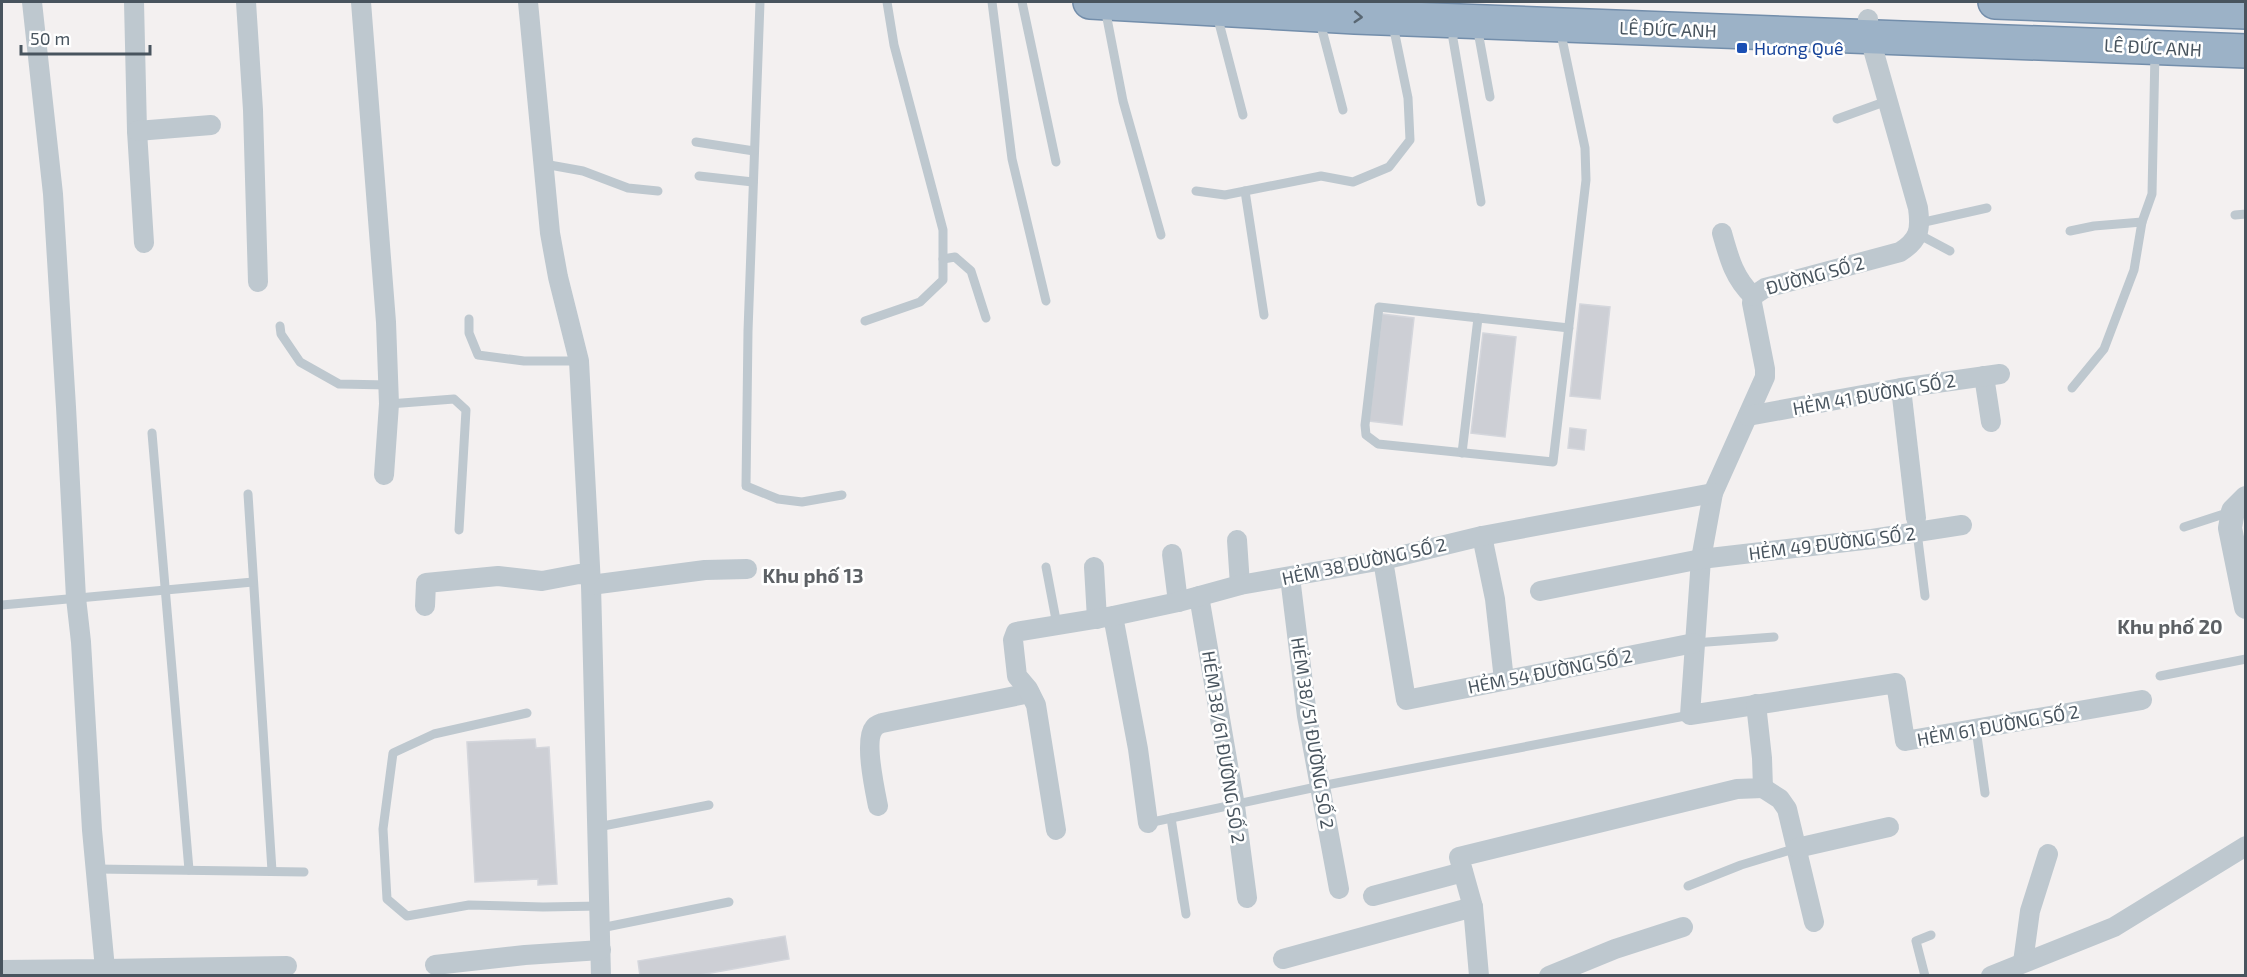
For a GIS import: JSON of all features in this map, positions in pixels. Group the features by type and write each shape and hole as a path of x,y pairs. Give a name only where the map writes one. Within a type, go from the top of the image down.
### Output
{"highway":[{"name":"LÊ ĐỨC ANH","path":"1090,2 1559,25 1869,27 2246,38"},
{"name":"LÊ ĐỨC ANH","path":"1504,2 2155,48 2246,51"},
{"name":"LÊ ĐỨC ANH","path":"1995,2 2246,12"}],"street":[{"path":"32,2 53,194 76,598 105,969"},
{"path":"134,2 137,131 144,243"},
{"path":"246,2 253,110 258,282"},
{"path":"361,2 386,322 388,394 384,475"},
{"path":"528,2 550,233 579,361 590,580 601,906 601,975"},
{"path":"1869,27 1887,101 1918,208 1919,228"},
{"path":"137,131 212,125"},
{"name":"ĐƯỜNG SỐ 2","path":"1690,715 1701,559 1713,493 1765,377 1752,303 1753,296 1764,288 1899,252 1911,245 1919,228"},
{"path":"1722,233 1733,270 1739,282 1753,296"},
{"name":"HẺM 41 ĐƯỜNG SỐ 2","path":"1749,416 1900,388 1992,375 1991,422"},
{"path":"1900,388 1917,525"},
{"name":"HẺM 38 ĐƯỜNG SỐ 2","path":"1030,693 1017,676 1013,640 1016,632 1178,602 1240,585 1383,560 1482,536 1713,493"},
{"path":"2239,504 2230,528 2246,607"},
{"name":"HẺM 49 ĐƯỜNG SỐ 2","path":"1540,591 1701,559 1917,525 1962,525"},
{"path":"1482,536 1495,599 1504,680"},
{"path":"1237,540 1240,585"},
{"path":"1172,554 1178,602"},
{"name":"HẺM 54 ĐƯỜNG SỐ 2","path":"1383,560 1406,700 1694,643"},
{"path":"1094,567 1138,749 1148,823"},
{"path":"425,606 426,583 498,576 542,581 579,574 590,580 705,570 747,569"},
{"name":"HẺM 38/51 ĐƯỜNG SỐ 2","path":"1290,578 1307,716 1339,889"},
{"name":"HẺM 38/61 ĐƯỜNG SỐ 2","path":"1199,596 1235,806 1247,898"},
{"name":"HẺM 61 ĐƯỜNG SỐ 2","path":"1690,715 1896,682 1905,741 2142,700"},
{"path":"878,806 871,755 874,727 882,723 1030,693 1036,705 1056,830"},
{"path":"1756,704 1763,788"},
{"path":"1479,975 1473,907 1459,857 1737,789 1763,788 1780,799 1787,809 1814,922"},
{"path":"1797,848 1888,827"},
{"path":"1991,975 2114,927 2246,846"},
{"path":"2023,962 2030,911 2048,854"},
{"path":"1373,896 1463,872"},
{"path":"1283,959 1473,907"},
{"path":"1549,975 1615,949 1683,927"},
{"path":"435,965 525,955 601,950"},
{"path":"2,970 286,966"}],"lane":[{"path":"759,2 748,331 746,486 778,499 802,502 842,495"},
{"path":"864,321 920,302 943,280 943,230 894,45 886,2"},
{"path":"992,2 1012,159 1046,302"},
{"path":"1022,2 1056,162"},
{"path":"1104,2 1123,101 1161,235"},
{"path":"1216,8 1243,115"},
{"path":"1318,14 1343,110"},
{"path":"1196,191 1225,195 1321,176 1353,182 1389,167 1410,140 1408,98 1392,18"},
{"path":"1465,21 1490,97"},
{"path":"1465,21 1453,39 1481,201"},
{"path":"1559,25 1586,165 1569,328 1553,462 1373,442 1365,430 1379,307 1569,328"},
{"path":"2072,388 2104,349 2134,270 2142,222 2152,194 2155,48"},
{"path":"1837,119 1887,101"},
{"path":"696,142 754,151"},
{"path":"544,164 583,171 628,188 658,191"},
{"path":"699,176 753,182"},
{"path":"1245,191 1264,315"},
{"path":"1919,228 1987,208"},
{"path":"2235,215 2246,214"},
{"path":"2070,231 2094,226 2142,222"},
{"path":"1919,228 1950,250"},
{"path":"943,259 955,257 972,271 986,318"},
{"path":"1462,453 1478,318"},
{"path":"469,319 469,333 478,355 524,361 579,361"},
{"path":"280,326 281,334 300,362 339,384 388,394 454,399 466,410 459,530"},
{"path":"152,433 189,870"},
{"path":"248,494 272,871"},
{"path":"2184,527 2239,504"},
{"path":"1917,525 1925,596"},
{"path":"1046,567 1057,625"},
{"path":"2,605 253,582"},
{"path":"1694,643 1774,637"},
{"path":"2160,676 2246,659"},
{"path":"527,713 434,734 393,753 383,829 387,899 407,916 469,905 543,908 601,906"},
{"path":"1148,823 1321,786 1690,715"},
{"path":"1976,729 1985,793"},
{"path":"598,827 709,805"},
{"path":"1171,818 1186,914"},
{"path":"1688,886 1797,848"},
{"path":"96,870 304,872"},
{"path":"601,927 729,902"},
{"path":"1925,975 1916,941 1930,935"}],"building":[{"path":"1580,304 1610,307 1600,399 1570,396"},
{"path":"1382,314 1414,318 1402,425 1369,421"},
{"path":"1483,333 1516,337 1505,437 1471,433"},
{"path":"1570,428 1586,430 1584,450 1568,448"},
{"path":"535,739 536,748 549,747 557,884 538,885 538,879 475,882 467,742"},
{"path":"785,936 789,959 694,976 640,976 638,961"}],"place":[{"name":"Hương Quê","path":"1742,48"}],"district":[{"name":"Khu phố 13","path":"813,575"},
{"name":"Khu phố 20","path":"2170,626"}]}
